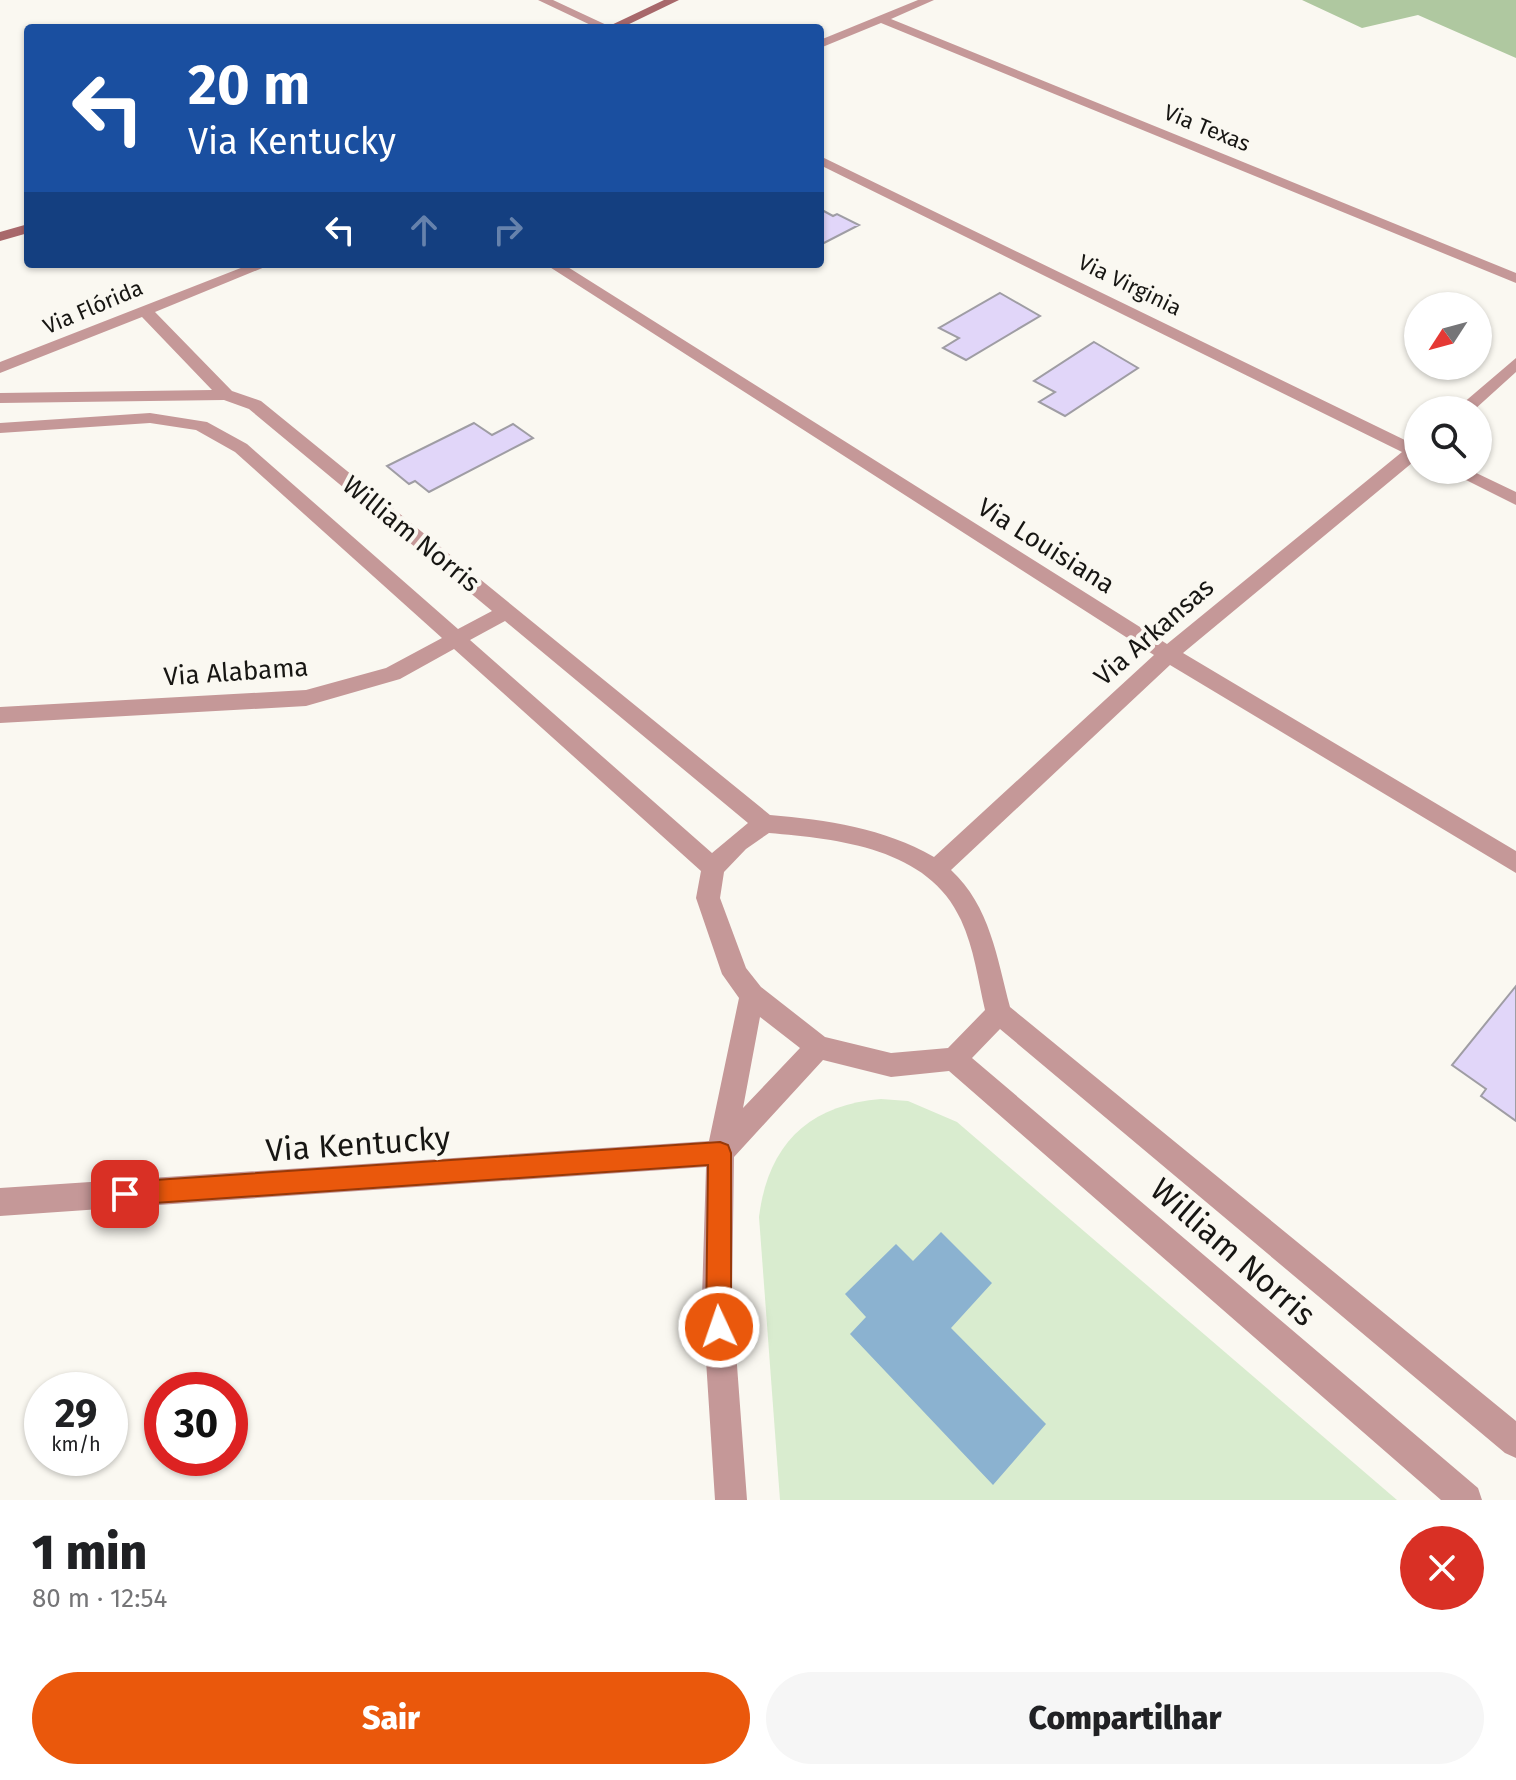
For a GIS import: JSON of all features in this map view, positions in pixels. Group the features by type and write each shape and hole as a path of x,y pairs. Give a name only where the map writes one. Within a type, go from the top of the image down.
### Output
{"main road":[{"path":"618,24 673,0"},
{"path":"0,237 24,229"}],"street":[{"path":"544,0 600,24"},
{"path":"824,42 928,0"},
{"name":"Via Texas","path":"881,19 1516,278"},
{"name":"Via Virginia","path":"824,162 1404,445"},
{"name":"Via Flórida","path":"0,368 253,268"},
{"name":"Via Louisiana","path":"559,268 1168,654 1516,863"},
{"path":"143,309 226,395"},
{"path":"0,396 28,359"},
{"path":"1481,396 1515,367"},
{"name":"William Norris","path":"0,396 226,395 255,405 765,824"},
{"name":"William Norris","path":"0,428 150,418 201,426 241,448 461,640 713,868"},
{"name":"Via Arkansas","path":"937,869 1168,654 1404,462"},
{"path":"1484,484 1516,499"},
{"name":"Via Alabama","path":"0,715 306,698 393,674 461,640 506,612"},
{"path":"765,824 807,827 881,842 937,869 970,911 999,1013 954,1059 891,1065 818,1047 752,995 735,974 708,898 713,868 738,842 765,824"},
{"path":"731,1500 717,1298 720,1153 752,995"},
{"name":"William Norris","path":"999,1013 1516,1442"},
{"path":"720,1153 818,1047"},
{"name":"William Norris","path":"954,1059 1466,1500"},
{"name":"Via Kentucky","path":"0,1202 720,1153"}],"green space":[{"path":"1302,0 1516,0 1516,58 1418,15 1362,28"},
{"path":"881,1099 908,1101 957,1122 1397,1500 780,1500 759,1217 764,1191 783,1149 796,1133 833,1110"}],"water":[{"path":"941,1232 992,1283 951,1328 1046,1424 993,1485 850,1334 866,1317 845,1294 896,1244 913,1261"}],"building":[{"path":"824,211 859,225 824,243"},
{"path":"1000,293 1040,316 966,360 943,348 959,338 939,328"},
{"path":"1094,342 1138,368 1065,416 1039,402 1055,392 1034,381"},
{"path":"474,423 492,435 513,424 533,438 429,492 415,481 409,484 387,466"},
{"path":"1516,986 1516,1121 1481,1096 1486,1089 1452,1065"}],"route":[{"path":"125,1194 720,1153 719,1327"}]}
